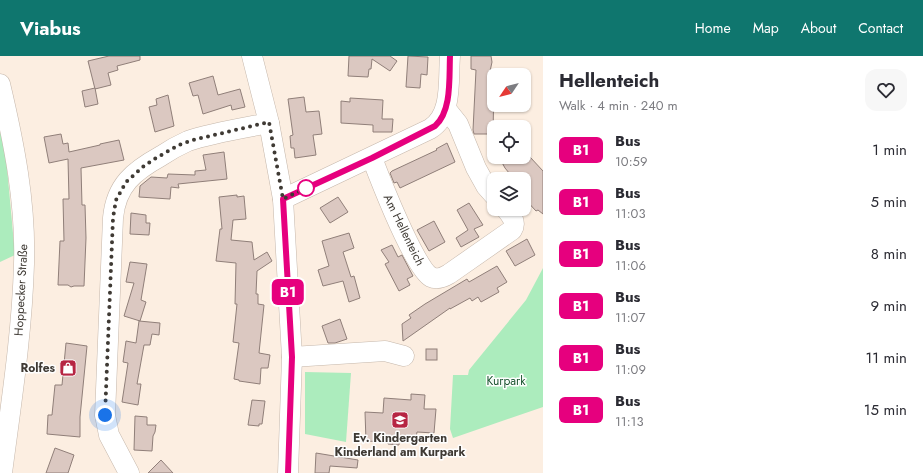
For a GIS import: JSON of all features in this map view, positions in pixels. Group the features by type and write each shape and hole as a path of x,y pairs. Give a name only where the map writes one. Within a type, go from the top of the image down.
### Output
{"street":[{"path":"252,56 269,122 283,199 292,357 288,473"},
{"path":"283,199 372,158 435,126 441,119 446,108 450,56"},
{"name":"Hoppecker Straße","path":"0,84 18,169 23,224 24,264 18,350 2,473"},
{"path":"446,108 458,124 476,168 487,187"},
{"path":"129,473 109,435 105,415 113,218 116,200 126,182 134,174 144,166 179,145 193,140 269,122"},
{"name":"Am Hellenteich","path":"372,158 407,241 424,270 430,277 440,278 449,274 512,230 514,227 514,221 511,216"},
{"path":"292,357 385,351 404,356"}],"green space":[{"path":"0,118 4,135 15,255 0,262"},
{"name":"Kurpark","path":"543,268 543,407 453,438 450,429 453,375 468,375 469,370 526,300"},
{"path":"305,372 351,373 346,442 305,434"}],"building":[{"path":"109,56 140,56 140,60 117,66 118,70 108,73 111,85 95,89 88,61"},
{"path":"349,56 390,56 397,61 390,71 372,59 368,77 348,76"},
{"path":"408,56 428,57 427,75 421,74 420,88 406,87"},
{"path":"471,56 491,56 491,68 487,68 487,112 493,112 493,120 487,120 487,134 474,134 473,130 476,70 471,69"},
{"path":"213,76 218,95 240,89 245,107 232,110 231,105 203,114 198,95 193,96 189,83"},
{"path":"95,88 98,104 85,107 82,91"},
{"path":"168,95 174,126 155,132 149,107 157,105 156,99"},
{"path":"304,97 306,112 319,111 322,134 313,135 316,155 295,158 294,148 291,148 290,136 293,135 288,99"},
{"path":"350,98 383,100 382,119 393,119 392,132 373,132 373,125 341,123 341,101 350,102"},
{"path":"61,134 63,144 68,143 69,152 119,140 124,160 81,168 82,205 85,205 86,238 84,286 71,287 68,285 58,285 60,241 64,241 63,199 69,199 68,159 49,163 44,137"},
{"path":"447,143 455,162 400,188 397,182 394,183 390,173 392,171 437,150 436,149"},
{"path":"224,152 227,179 178,184 179,188 171,187 170,199 139,197 140,186 151,177 167,178 168,174 195,175 195,171 206,170 203,155"},
{"path":"531,158 543,171 543,214 538,210 536,211 531,206 531,172 508,172 503,164 531,164"},
{"path":"237,195 237,197 244,196 246,219 233,220 231,240 252,242 254,260 267,252 272,261 257,271 256,294 258,294 258,304 264,305 259,353 270,355 268,368 261,368 260,384 234,379 239,343 233,342 237,304 235,304 236,263 216,261 220,229 222,229 219,197"},
{"path":"338,197 348,212 330,223 320,208"},
{"path":"469,203 483,225 474,229 479,237 461,247 456,238 468,230 457,210"},
{"path":"131,213 146,215 146,223 150,223 149,235 130,234"},
{"path":"434,221 445,242 429,251 417,230"},
{"path":"349,233 354,248 343,252 351,277 354,276 360,298 349,302 343,281 323,286 318,270 329,266 322,241"},
{"path":"527,239 535,255 515,266 506,251"},
{"path":"392,245 398,257 402,255 413,276 407,279 410,285 399,291 385,264 389,262 381,250"},
{"path":"130,262 147,264 141,300 146,302 140,321 124,316 134,283 126,282"},
{"path":"497,266 507,282 497,288 499,292 481,302 478,297 472,301 470,298 450,308 403,341 402,324 411,318 409,315 467,279 469,282"},
{"path":"340,319 347,339 335,343 328,343 322,326"},
{"path":"139,321 160,323 159,335 152,334 150,345 144,345 137,384 141,384 138,405 122,402 128,363 123,362 126,341 136,343"},
{"path":"66,343 87,346 80,417 80,437 47,434 48,415 52,415 55,385 62,385"},
{"path":"426,349 437,349 437,360 426,360"},
{"name":"Ev. Kindergarten Kinderland am Kurpark","path":"411,394 425,395 424,409 436,409 434,433 417,432 416,438 399,437 399,445 388,444 388,442 366,441 365,412 383,413 384,398 411,400"},
{"path":"252,400 265,401 262,424 259,424 259,426 248,425"},
{"path":"135,416 147,417 147,425 156,425 153,436 152,451 134,450"},
{"path":"55,448 74,455 68,473 46,473"},
{"path":"316,453 358,460 357,468 330,466 329,473 315,473"},
{"path":"161,460 173,473 148,473"}],"bus line":[{"name":"B1","path":"288,473 292,357 283,199 372,158 435,126 441,119 446,108 450,56"}],"place":[{"name":"Rolfes","path":"68,368"},
{"name":"Ev. Kindergarten Kinderland am Kurpark","path":"400,420"}],"route":[{"path":"105,415 113,218 118,193 126,182 144,166 186,142 269,122 283,199 306,188"}]}
